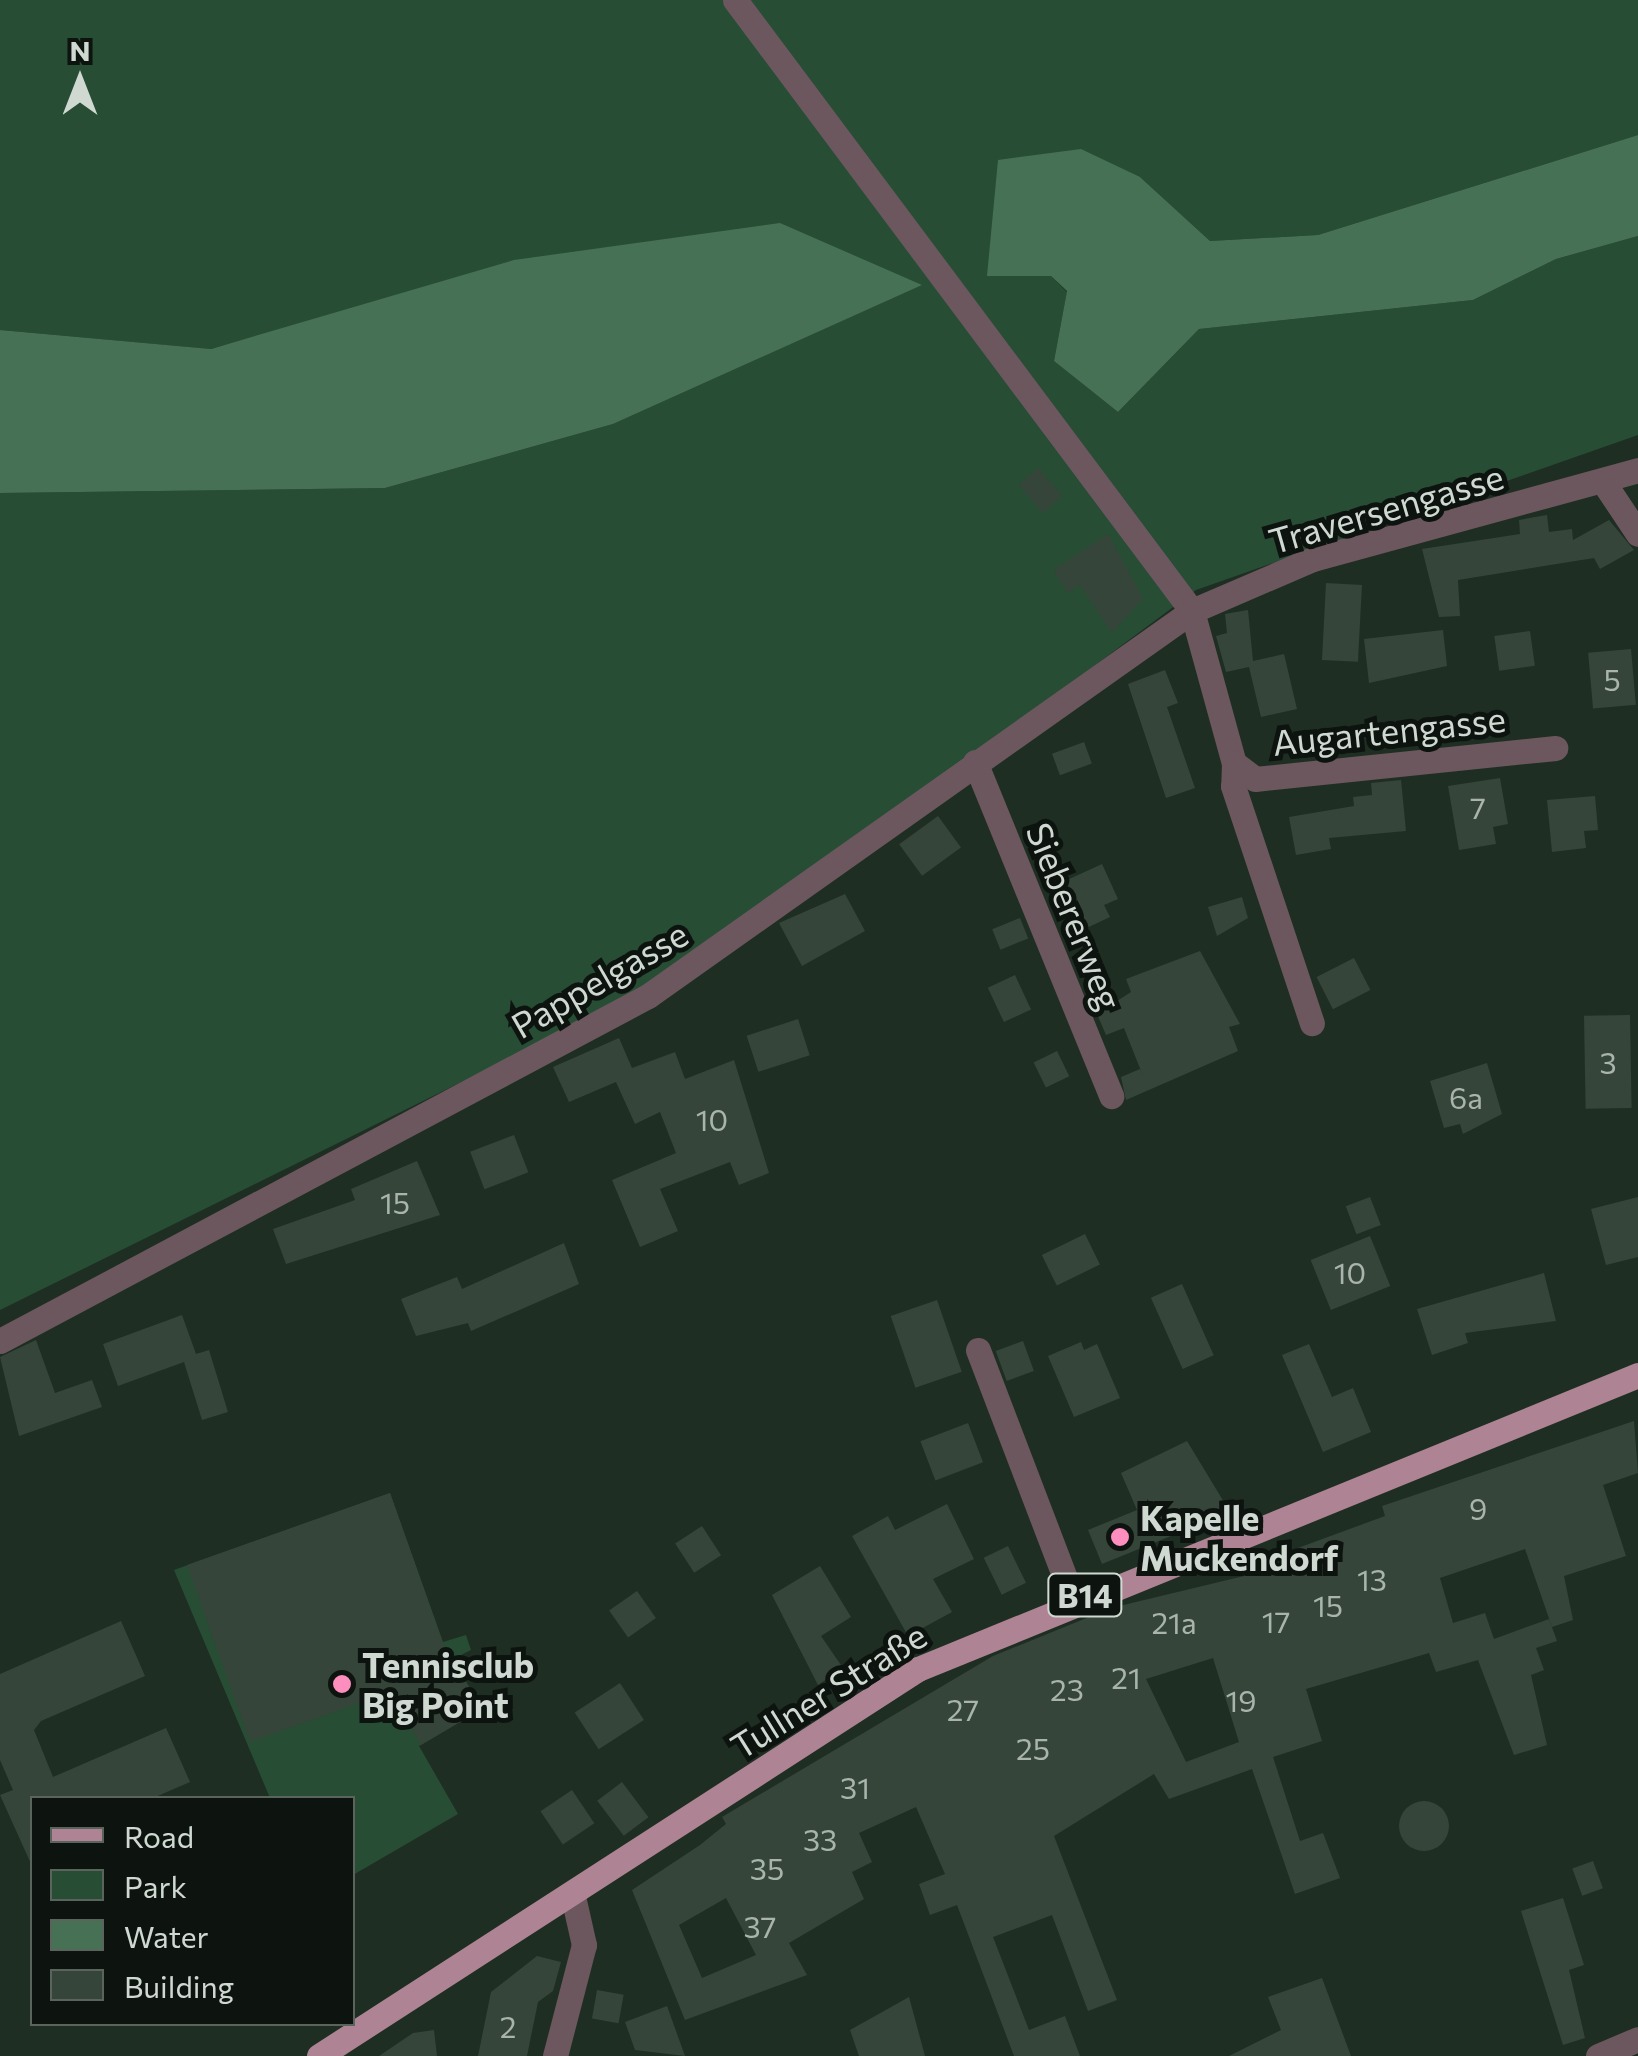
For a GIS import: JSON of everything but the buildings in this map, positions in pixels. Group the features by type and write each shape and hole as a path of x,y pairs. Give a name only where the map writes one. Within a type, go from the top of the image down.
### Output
{"main road":[{"name":"Tullner Straße","path":"319,2056 918,1670 1074,1599 1638,1375"}],"street":[{"path":"735,0 1192,611"},
{"name":"Traversengasse","path":"1192,611 1314,559 1604,483 1638,470"},
{"path":"1604,483 1638,534"},
{"name":"Pappelgasse","path":"0,1341 648,996 1192,611"},
{"name":"Augartengasse","path":"1192,611 1234,763 1244,822 1312,1022"},
{"name":"Augartengasse","path":"1234,763 1254,779 1556,748"},
{"name":"Siebererweg","path":"975,762 1111,1096"},
{"path":"978,1350 1074,1599"},
{"path":"555,2056 584,1945 572,1896"},
{"path":"1598,2056 1638,2040"}],"green space":[{"path":"0,0 1638,0 1638,135 1318,235 1210,241 1140,177 988,276 1051,276 1067,292 1054,361 1118,412 1199,329 1473,300 1556,259 1638,236 1638,435 1196,590 755,919 573,1027 0,1310 0,493 385,488 613,424 921,285 342,314 210,349 0,330"},
{"name":"Tennisclub Big Point","path":"390,1493 443,1642 466,1635 471,1650 453,1659 482,1709 419,1746 458,1814 355,1874 355,1796 269,1796 174,1570"}],"water":[{"path":"1638,135 1638,236 1556,259 1473,300 1199,329 1118,412 1054,361 1067,291 1051,276 987,276 998,160 1081,149 1140,177 1210,241 1318,235"},
{"path":"780,223 922,285 613,424 385,488 0,493 0,330 211,349 514,260"}],"place":[{"name":"Kapelle Muckendorf","path":"1120,1537"},
{"name":"Tennisclub Big Point","path":"342,1684"}]}
